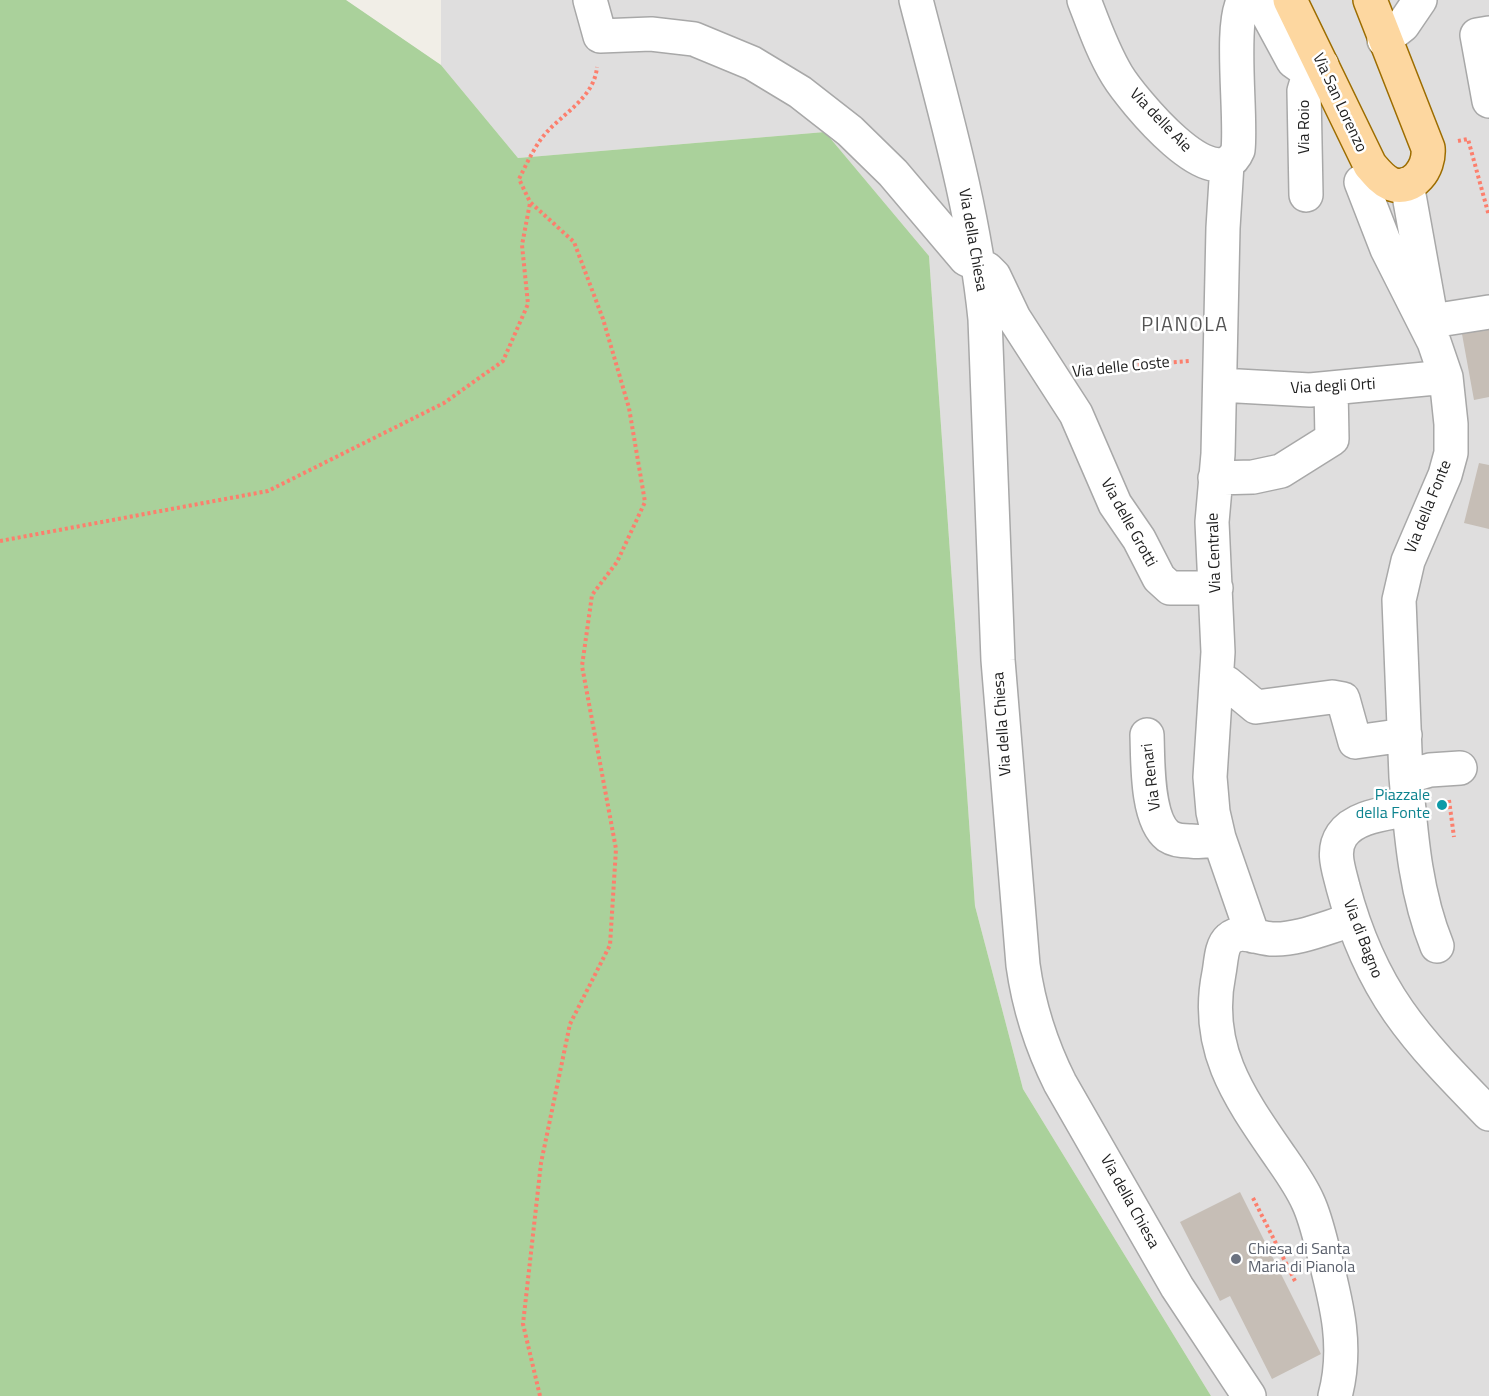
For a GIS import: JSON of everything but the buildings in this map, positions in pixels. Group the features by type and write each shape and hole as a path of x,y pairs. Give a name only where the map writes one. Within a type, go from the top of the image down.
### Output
{"main road":[{"name":"Via San Lorenzo","path":"1290,0 1318,67 1370,165 1385,181 1400,186 1407,184"},
{"path":"1379,14 1428,148 1429,158 1424,171 1407,184"}],"street":[{"path":"590,0 600,36"},
{"name":"Via della Chiesa","path":"916,0 971,218 980,268 985,319 998,660 1019,920 1031,1012 1047,1057 1060,1083 1177,1287 1250,1396"},
{"name":"Via delle Aie","path":"1084,0 1106,54 1134,98 1169,135 1196,158 1205,163 1227,164"},
{"path":"1227,164 1235,158 1240,135 1238,35 1239,9 1244,0"},
{"path":"1260,0 1293,61 1300,66 1318,67"},
{"path":"1379,14 1403,25 1419,0"},
{"path":"1489,33 1477,35 1489,100"},
{"name":"Via delle Coste","path":"600,36 651,34 694,39 752,63 800,92 857,138 893,173 951,245 966,259 980,268 987,269 994,276 1010,311 1055,381"},
{"name":"Via Roio","path":"1306,195 1305,92 1318,67"},
{"name":"Via Centrale","path":"1227,164 1223,228 1221,372 1212,522 1216,588 1217,678 1210,777 1218,838 1253,936"},
{"name":"Via della Fonte","path":"1361,182 1387,249 1433,331 1446,377 1451,453 1438,494 1408,561 1399,600 1406,777"},
{"path":"1407,184 1433,331 1489,312"},
{"name":"Via degli Orti","path":"1221,372 1273,390 1331,388 1446,377"},
{"name":"Via delle Grotti","path":"1055,381 1076,414 1115,504 1139,539 1159,578 1170,588 1216,588"},
{"path":"1215,478 1253,477 1281,471 1332,440 1331,388"},
{"path":"1217,678 1227,683 1256,707 1332,697 1342,699 1356,742 1405,735"},
{"name":"Via Renari","path":"1147,735 1150,789 1161,828 1168,836 1178,840 1204,841 1218,838"},
{"path":"1437,946 1428,923 1419,886 1406,777 1430,770 1460,768"},
{"name":"Via di Bagno","path":"1409,809 1357,822 1347,829 1339,840 1336,860 1352,920 1380,986 1401,1018 1427,1049 1489,1114"},
{"path":"1335,1396 1342,1358 1341,1327 1318,1231 1308,1202 1295,1178 1238,1096 1225,1066 1218,1036 1214,994 1224,947 1234,936 1284,939 1352,920"}],"path":[{"path":"540,1396 523,1324 541,1163 570,1024 610,945 616,849 582,666 592,595 617,562 645,502 629,408 603,319 574,242 530,202 519,179 540,140 563,120 596,81 600,36"},
{"path":"1474,162 1489,216"},
{"path":"0,541 268,491 444,403 502,361 528,304 522,245 530,202"},
{"name":"Via delle Coste","path":"1055,381 1077,370 1221,372"},
{"path":"1253,1198 1301,1292"}],"shaded area":[{"path":"441,0 1489,0 1489,1396 1211,1396 1023,1089 975,906 929,256 825,132 518,158 441,65"}],"green space":[{"path":"0,0 346,0 441,65 518,158 825,132 929,256 975,906 1023,1089 1211,1396 0,1396"}],"place":[{"name":"Piazzale della Fonte","path":"1442,805"},
{"name":"Chiesa di Santa Maria di Pianola","path":"1236,1259"}],"district":[{"name":"PIANOLA","path":"1185,326"}]}
